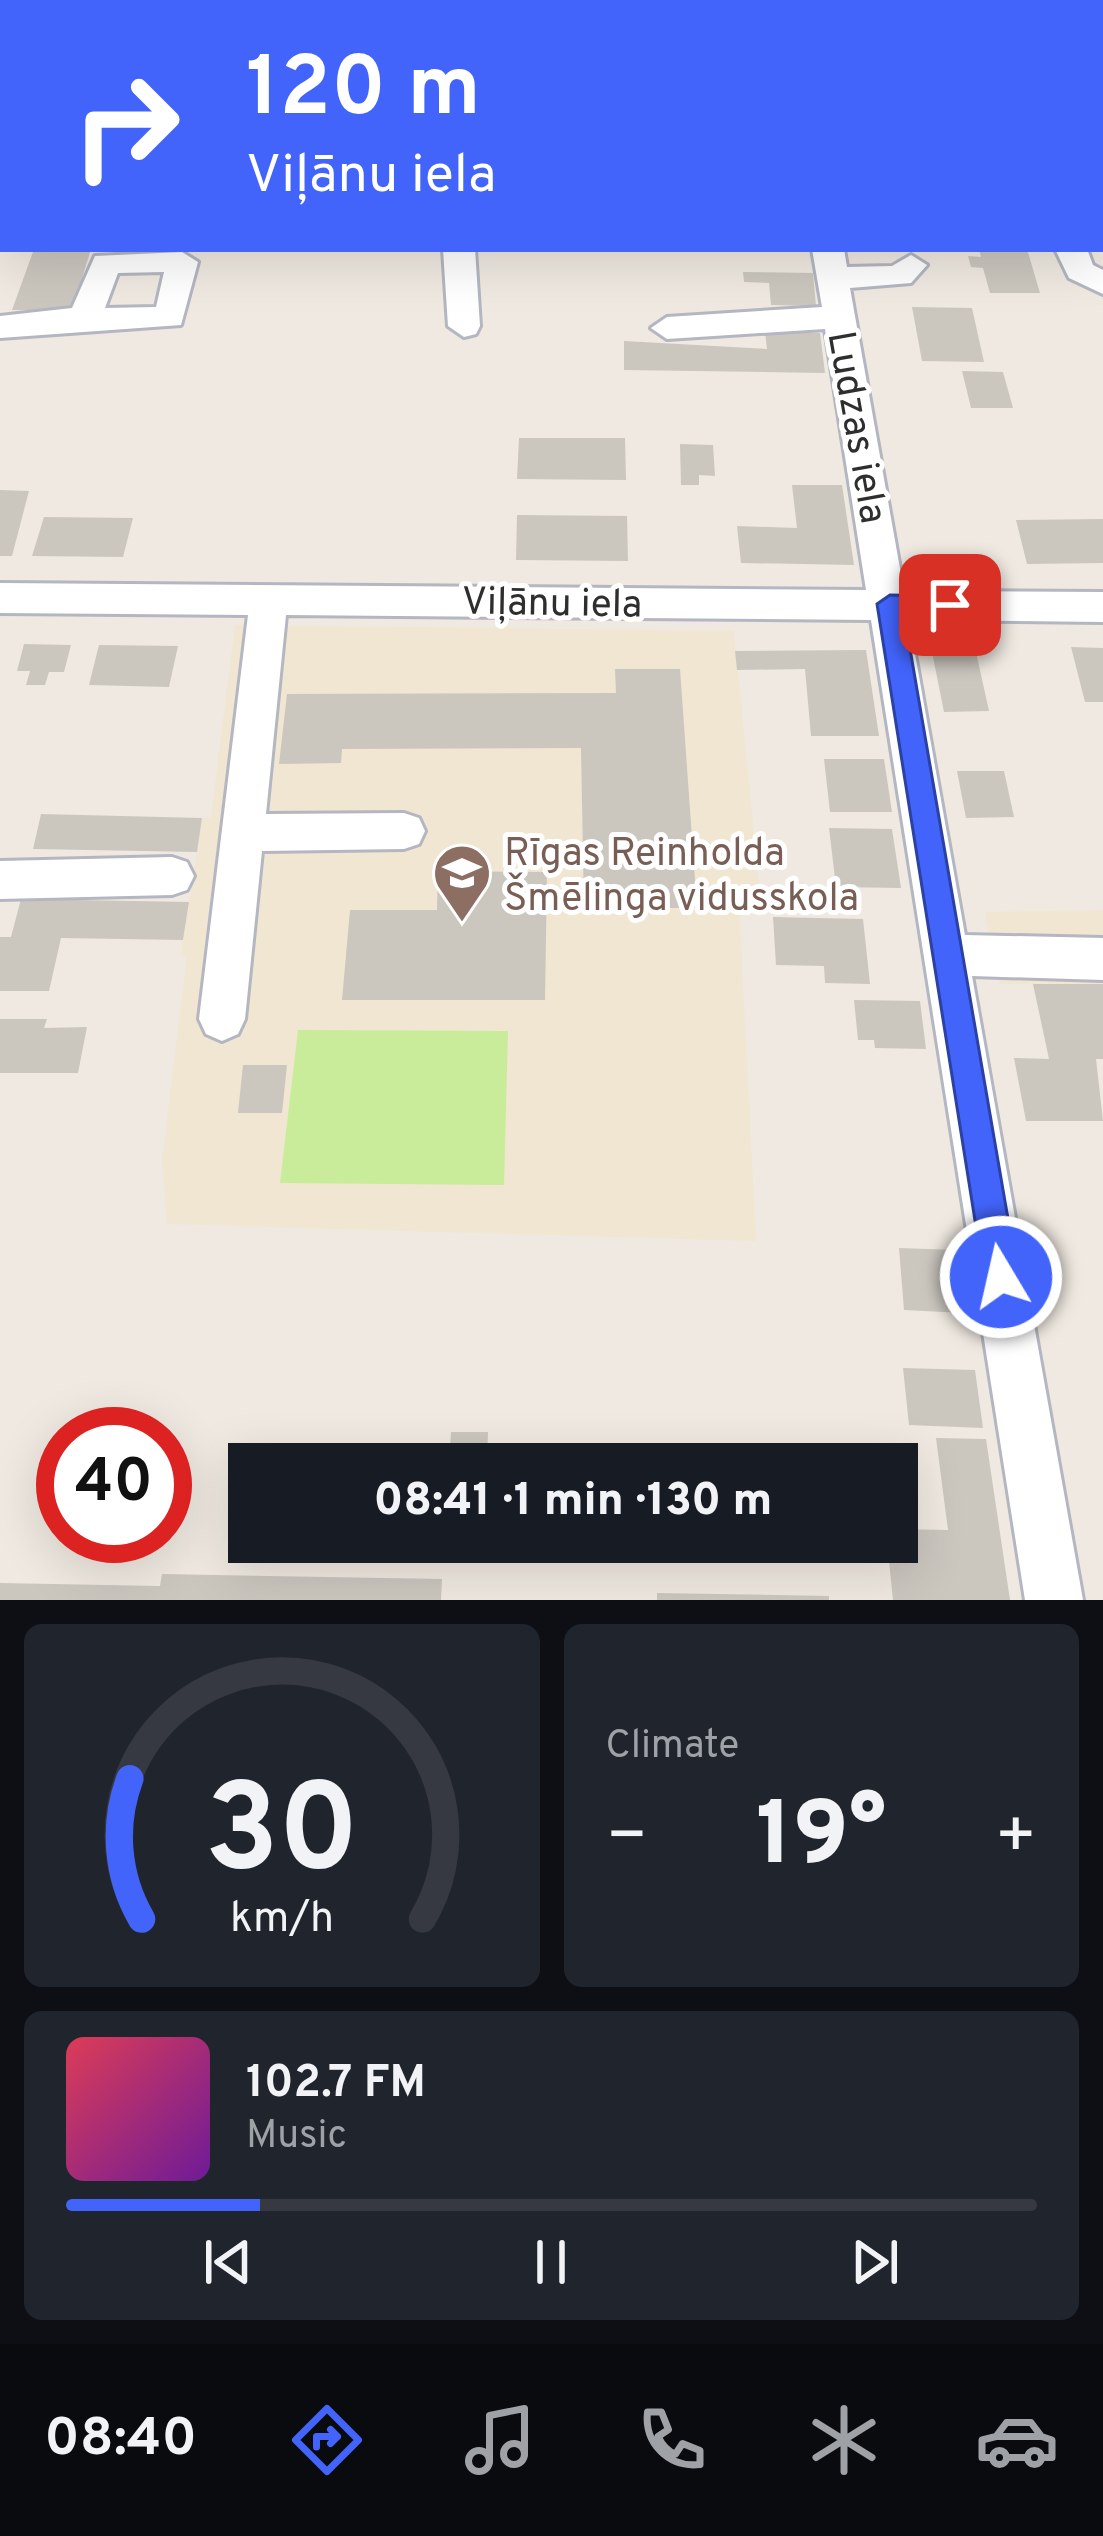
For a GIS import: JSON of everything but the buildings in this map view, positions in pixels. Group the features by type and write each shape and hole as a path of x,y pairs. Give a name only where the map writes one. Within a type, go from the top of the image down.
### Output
{"street":[{"path":"459,252 464,326"},
{"path":"1072,252 1080,271 1103,284"},
{"path":"667,328 834,282 900,276 911,265"},
{"name":"Ludzas iela","path":"834,282 1054,1600"},
{"path":"0,327 84,319"},
{"name":"Viļānu iela","path":"0,598 1103,607"},
{"path":"222,1018 269,598"},
{"path":"242,832 404,831"},
{"path":"0,880 172,876"},
{"path":"948,955 1103,959"}],"shaded area":[{"name":"Rīgas Reinholda Šmēlinga vidusskola","path":"235,625 734,631 761,907 739,908 756,1241 167,1224 162,1161 187,956 181,955 202,819 211,817"},
{"path":"1103,910 1103,984 999,984 985,912"}],"green space":[{"path":"298,1030 508,1031 504,1185 280,1183"}],"place":[{"name":"Rīgas Reinholda Šmēlinga vidusskola","path":"462,924"}],"route":[{"path":"950,605 890,604 1001,1277"}]}
